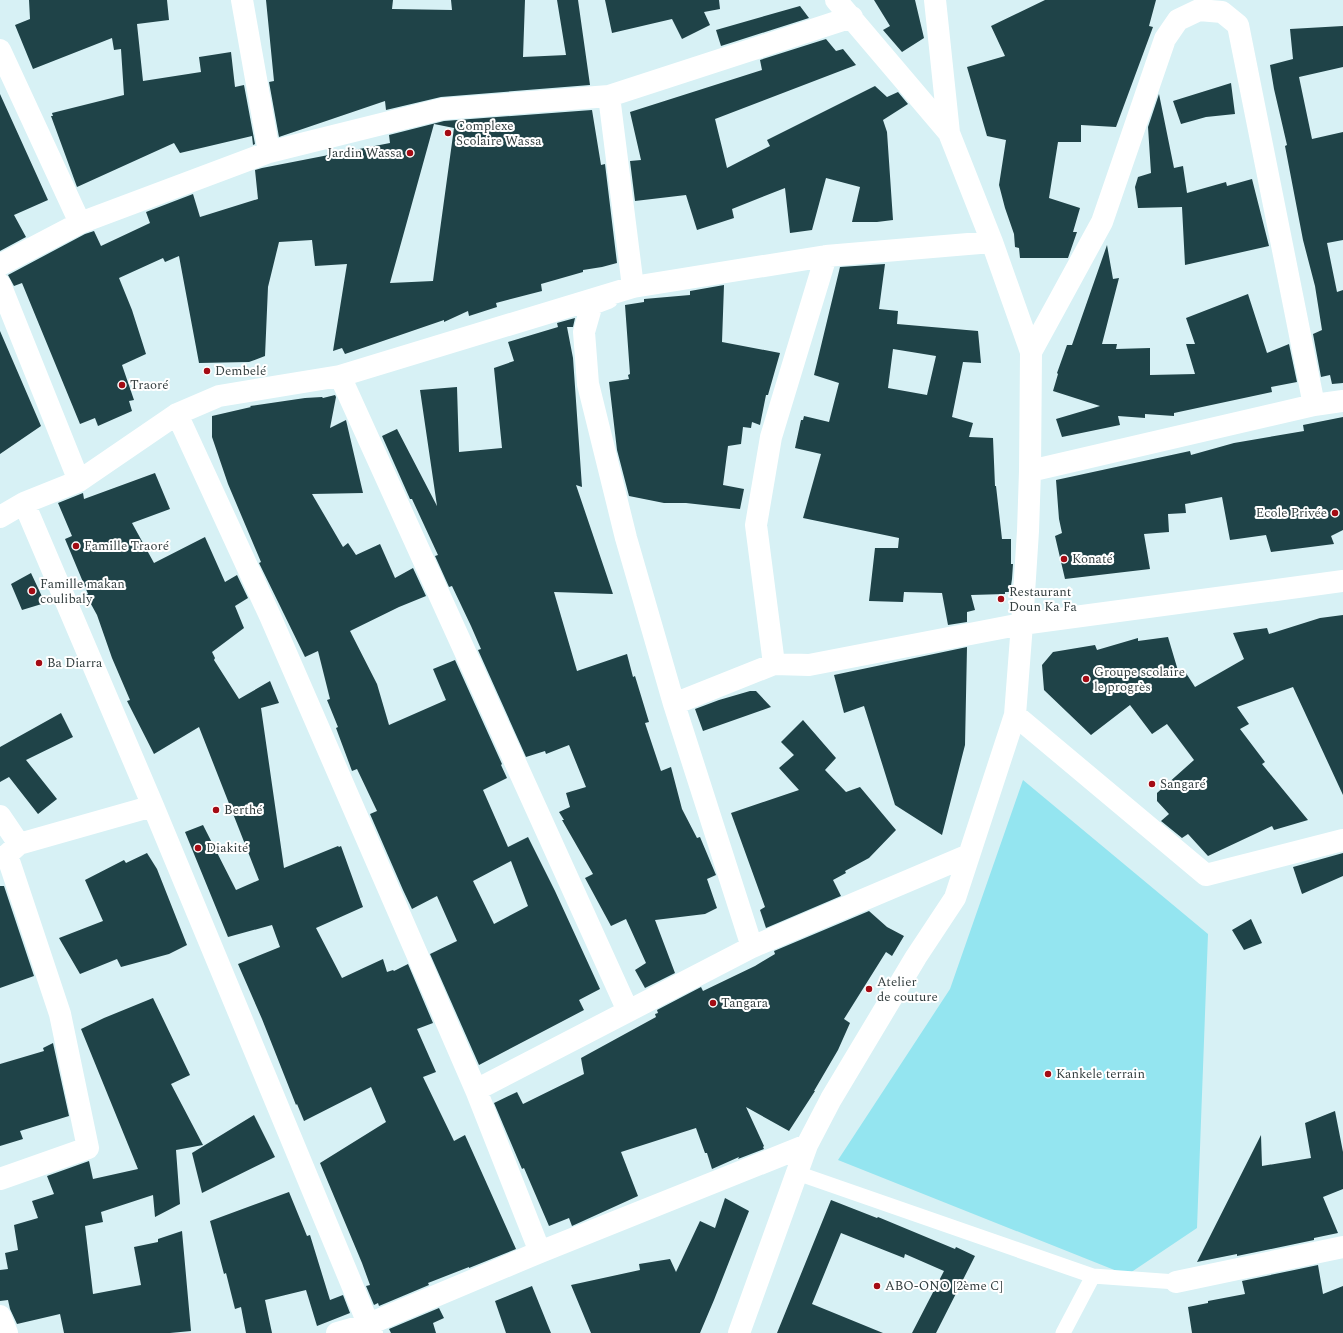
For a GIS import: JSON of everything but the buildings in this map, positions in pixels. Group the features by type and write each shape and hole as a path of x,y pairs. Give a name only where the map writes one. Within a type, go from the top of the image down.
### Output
{"street":[{"path":"242,0 269,152"},
{"path":"836,0 949,133"},
{"path":"739,1333 807,1145 831,1099 912,964 956,898 1014,715 1028,531 1031,352 992,242 949,133 935,0"},
{"path":"1031,352 1102,222 1165,39 1178,20 1199,10 1222,12 1238,26 1314,405"},
{"path":"0,265 80,223 269,152 442,109 609,96 852,17"},
{"path":"0,50 80,223"},
{"path":"609,96 633,287"},
{"path":"0,517 24,503 79,481 177,414 219,396 340,376 633,287 826,256 992,242"},
{"path":"774,664 756,525 771,437 826,256"},
{"path":"0,284 79,481"},
{"path":"633,287 592,304 584,332 588,384 626,538 674,704 752,947"},
{"path":"340,376 628,1011"},
{"path":"1030,471 1314,405 1343,400"},
{"path":"177,414 270,616 476,1090 540,1252"},
{"path":"24,503 153,806 371,1328"},
{"path":"674,704 774,664 809,665 1022,624 1343,581"},
{"path":"1014,715 1206,875 1343,840"},
{"path":"9,852 153,806"},
{"path":"0,816 9,852 60,1014 88,1148 0,1179"},
{"path":"476,1090 752,947 969,855"},
{"path":"337,1333 371,1328 540,1252 807,1145"},
{"path":"1176,1282 1343,1246"},
{"path":"0,1316 7,1333"}],"lane":[{"path":"797,1173 1093,1276 1176,1282"},
{"path":"1063,1333 1093,1276"}],"shaded area":[{"name":"Kankele terrain","path":"1023,780 1208,934 1197,1228 1127,1275 838,1160 950,989"}],"place":[{"name":"Complexe Scolaire Wassa","path":"448,133"},
{"name":"Jardin Wassa","path":"410,153"},
{"name":"Dembelé","path":"207,371"},
{"name":"Traoré","path":"122,385"},
{"name":"Ecole Privée","path":"1335,513"},
{"name":"Famille Traoré","path":"76,546"},
{"name":"Konaté","path":"1064,559"},
{"name":"Famille makan coulibaly","path":"32,591"},
{"name":"Restaurant Doun Ka Fa","path":"1001,599"},
{"name":"Ba Diarra","path":"39,663"},
{"name":"Groupe scolaire le progrès","path":"1086,679"},
{"name":"Sangaré","path":"1152,784"},
{"name":"Berthé","path":"216,810"},
{"name":"Diakité","path":"198,848"},
{"name":"Atelier de couture","path":"869,989"},
{"name":"Tangara","path":"713,1003"},
{"name":"Kankele terrain","path":"1048,1074"},
{"name":"ABO-ONO [2ème C]","path":"877,1286"}]}
